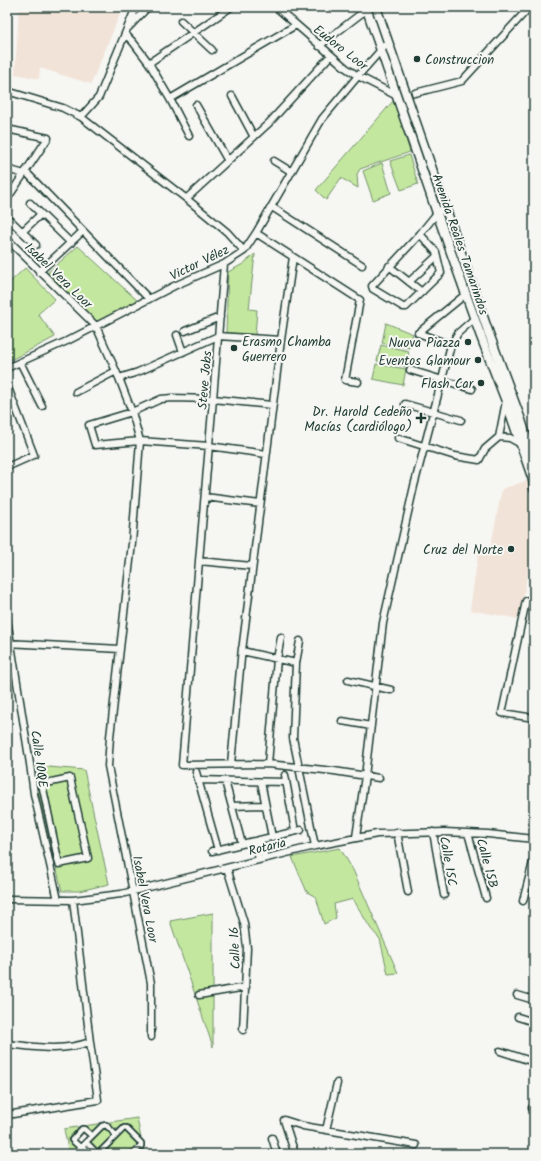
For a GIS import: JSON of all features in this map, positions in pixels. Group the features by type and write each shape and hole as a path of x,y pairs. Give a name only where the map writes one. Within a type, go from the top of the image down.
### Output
{"main road":[{"name":"Avenida Reales Tamarindos","path":"376,7 488,331 517,421 521,444 533,480 534,488"},
{"name":"Avenida Reales Tamarindos","path":"367,8 466,294 506,401 517,421 534,460"}],"street":[{"path":"81,117 99,97 136,7"},
{"path":"126,32 148,7"},
{"path":"150,62 192,33 222,9 231,7"},
{"name":"Eudoro Loor","path":"280,8 319,46 358,76 397,96"},
{"path":"319,46 367,8"},
{"path":"415,93 462,81 526,12"},
{"path":"180,21 212,50"},
{"path":"170,99 296,25"},
{"path":"126,32 150,62 189,136"},
{"name":"Victor Vélez","path":"7,368 224,264 244,251 272,207 318,125 388,42"},
{"path":"186,198 269,123 331,55"},
{"path":"7,91 63,108 81,117 186,198 227,232 244,251"},
{"path":"232,96 254,137"},
{"path":"196,105 228,161"},
{"path":"7,129 48,138 7,199"},
{"path":"274,161 292,172"},
{"path":"7,169 25,173 149,299"},
{"path":"30,203 71,243"},
{"path":"272,207 362,266"},
{"path":"420,234 434,249 441,272 404,308 373,288 373,285 389,266 445,207"},
{"path":"22,232 41,214"},
{"path":"8,218 36,245"},
{"path":"40,272 82,232"},
{"path":"256,233 360,300 345,380 358,382"},
{"name":"Isabel Vera Loor","path":"7,239 96,326 119,378 132,412 140,441 132,543 108,766 151,983 151,1037"},
{"path":"409,282 437,256"},
{"path":"293,257 280,340 252,566 231,764 268,764 378,778"},
{"name":"Steve Jobs","path":"224,264 214,399 182,765 231,764"},
{"path":"389,266 422,292"},
{"path":"451,345 418,333 466,294"},
{"path":"184,332 220,317"},
{"path":"356,837 365,776 383,623 414,486 451,345 458,333 475,318"},
{"path":"177,336 183,352"},
{"path":"119,378 138,372 218,336 280,340"},
{"path":"20,362 42,406"},
{"path":"410,370 472,389"},
{"path":"76,392 116,371"},
{"path":"7,384 34,455 7,467"},
{"path":"266,454 209,446 140,441 95,445 88,425 132,412 161,399 214,399 272,405"},
{"path":"398,438 455,456 479,460 485,449 499,437 506,401"},
{"path":"405,404 460,420"},
{"path":"499,437 510,438 521,444"},
{"path":"205,498 260,504"},
{"path":"199,561 252,566"},
{"path":"534,598 526,601 502,713 534,718"},
{"name":"Calle 10QE","path":"7,619 9,644 34,794 58,900"},
{"path":"268,764 277,659 281,637"},
{"path":"300,641 296,663 293,734 315,846"},
{"path":"9,644 120,649"},
{"path":"242,651 296,663"},
{"path":"348,680 391,690"},
{"path":"342,721 371,726"},
{"path":"196,772 215,851 298,830 285,775"},
{"path":"70,778 88,858 59,864 42,784 70,778"},
{"path":"199,780 286,782"},
{"path":"225,781 242,844"},
{"path":"261,782 272,837"},
{"path":"232,806 265,805"},
{"path":"397,832 408,892"},
{"name":"Rotaria","path":"7,899 74,900 99,897 133,891 356,837 397,832 468,833 534,839"},
{"name":"Calle 15C","path":"433,832 444,895"},
{"name":"Calle 15B","path":"468,833 486,898"},
{"path":"257,841 262,859"},
{"path":"523,901 534,858"},
{"name":"Calle 16","path":"227,868 244,923 247,948 243,1030"},
{"path":"7,1115 98,1100 74,900"},
{"path":"199,995 246,987"},
{"path":"517,995 534,1000"},
{"path":"518,1017 534,1022"},
{"path":"7,1044 65,1048 90,1042"},
{"path":"500,1051 534,1062"},
{"path":"326,1130 337,1083"},
{"path":"295,1154 284,1120 303,1126 416,1145"},
{"path":"92,1136 82,1129 72,1140 80,1148 82,1146 86,1142 92,1136 102,1126 106,1125 116,1135"},
{"path":"86,1142 98,1154 116,1135 126,1128 141,1143 141,1146 133,1154"},
{"path":"272,1138 277,1154"},
{"path":"82,1146 87,1153"}],"shaded area":[{"path":"19,7 123,7 91,84 40,68 39,79 15,74"},
{"name":"Cruz del Norte","path":"528,480 534,498 534,539 519,619 470,610 479,548 490,550 502,489"}],"green space":[{"path":"394,100 410,152 360,169 357,174 358,188 341,178 326,200 316,190"},
{"path":"409,155 418,184 401,190 390,161"},
{"path":"382,163 391,193 373,200 363,171"},
{"path":"78,246 139,302 96,322 46,274"},
{"path":"255,254 249,309 257,310 255,335 226,333 228,272 243,264"},
{"path":"25,268 55,299 38,314 55,337 7,362 7,285"},
{"path":"386,323 413,334 409,348 382,343"},
{"path":"381,345 409,351 406,367 377,361"},
{"path":"376,364 406,369 403,385 373,379"},
{"path":"36,766 84,770 109,884 79,891 62,891 38,791"},
{"path":"340,848 353,870 398,973 388,974 380,939 371,929 353,899 334,904 336,918 324,924 316,897 307,892 292,857"},
{"path":"213,913 213,1047 170,921"},
{"path":"137,1118 144,1154 137,1154 142,1148 141,1140 127,1127 122,1126 120,1129 113,1129 108,1124 93,1133 89,1133 84,1128 79,1129 69,1139 70,1142 80,1150 76,1154 69,1154 64,1129"},
{"path":"105,1126 113,1134 98,1150 89,1142"},
{"path":"124,1131 139,1146 131,1154 101,1154"}],"place":[{"name":"Construccion","path":"417,59"},
{"name":"Nuova Piazza","path":"468,342"},
{"name":"Erasmo Chamba Guerrero","path":"234,348"},
{"name":"Eventos Glamour","path":"478,360"},
{"name":"Flash Car","path":"481,383"},
{"name":"Dr. Harold Cedeño Macías (cardiólogo)","path":"421,418"},
{"name":"Cruz del Norte","path":"511,549"}]}
